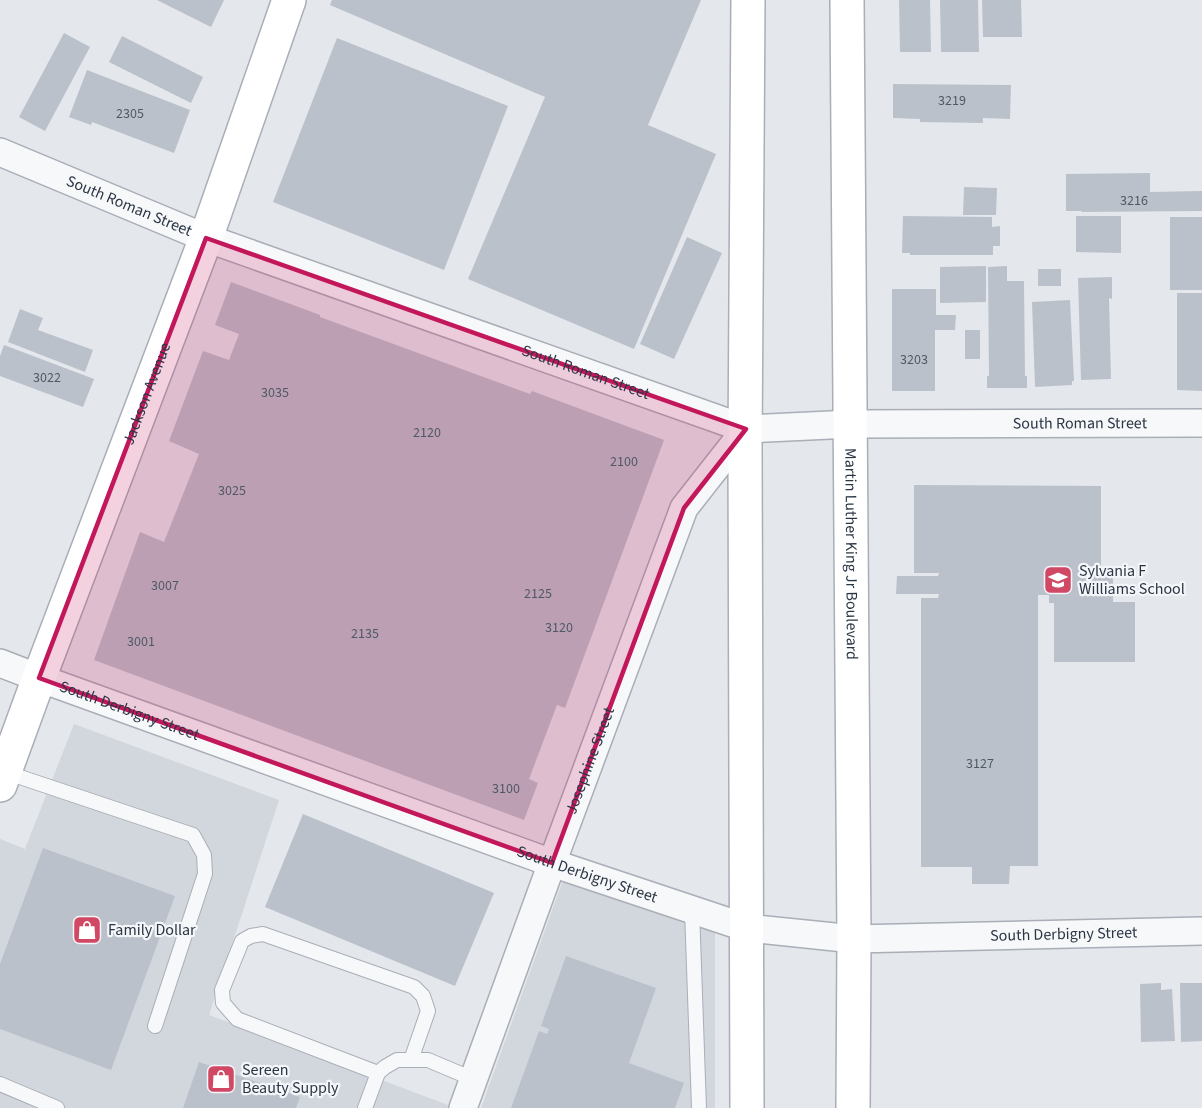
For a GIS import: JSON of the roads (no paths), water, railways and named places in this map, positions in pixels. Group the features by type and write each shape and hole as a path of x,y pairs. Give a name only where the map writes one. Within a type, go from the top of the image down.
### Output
{"street":[{"name":"Jackson Avenue","path":"2,779 206,238 289,0"},
{"path":"747,1108 748,0"},
{"name":"Martin Luther King Jr Boulevard","path":"847,0 854,939 853,1108"},
{"name":"South Roman Street","path":"0,152 206,238 746,429 851,424 1202,423"},
{"name":"Josephine Street","path":"463,1108 684,508 746,429"},
{"name":"South Derbigny Street","path":"0,663 552,863 747,928 854,939 1202,931"}],"lane":[{"path":"2,779 193,835 204,855 205,874 155,1026"},
{"path":"692,910 699,1108"},
{"path":"378,1073 237,1019 223,1003 222,990 242,941 251,936 263,934 414,987 423,996 428,1011 411,1060"},
{"path":"365,1108 378,1073 385,1066 397,1060 428,1060 473,1079"},
{"path":"0,1084 57,1108"}],"place":[{"name":"Sylvania F Williams School","path":"1058,580"},
{"name":"Family Dollar","path":"87,930"},
{"name":"Sereen Beauty Supply","path":"221,1079"}]}
